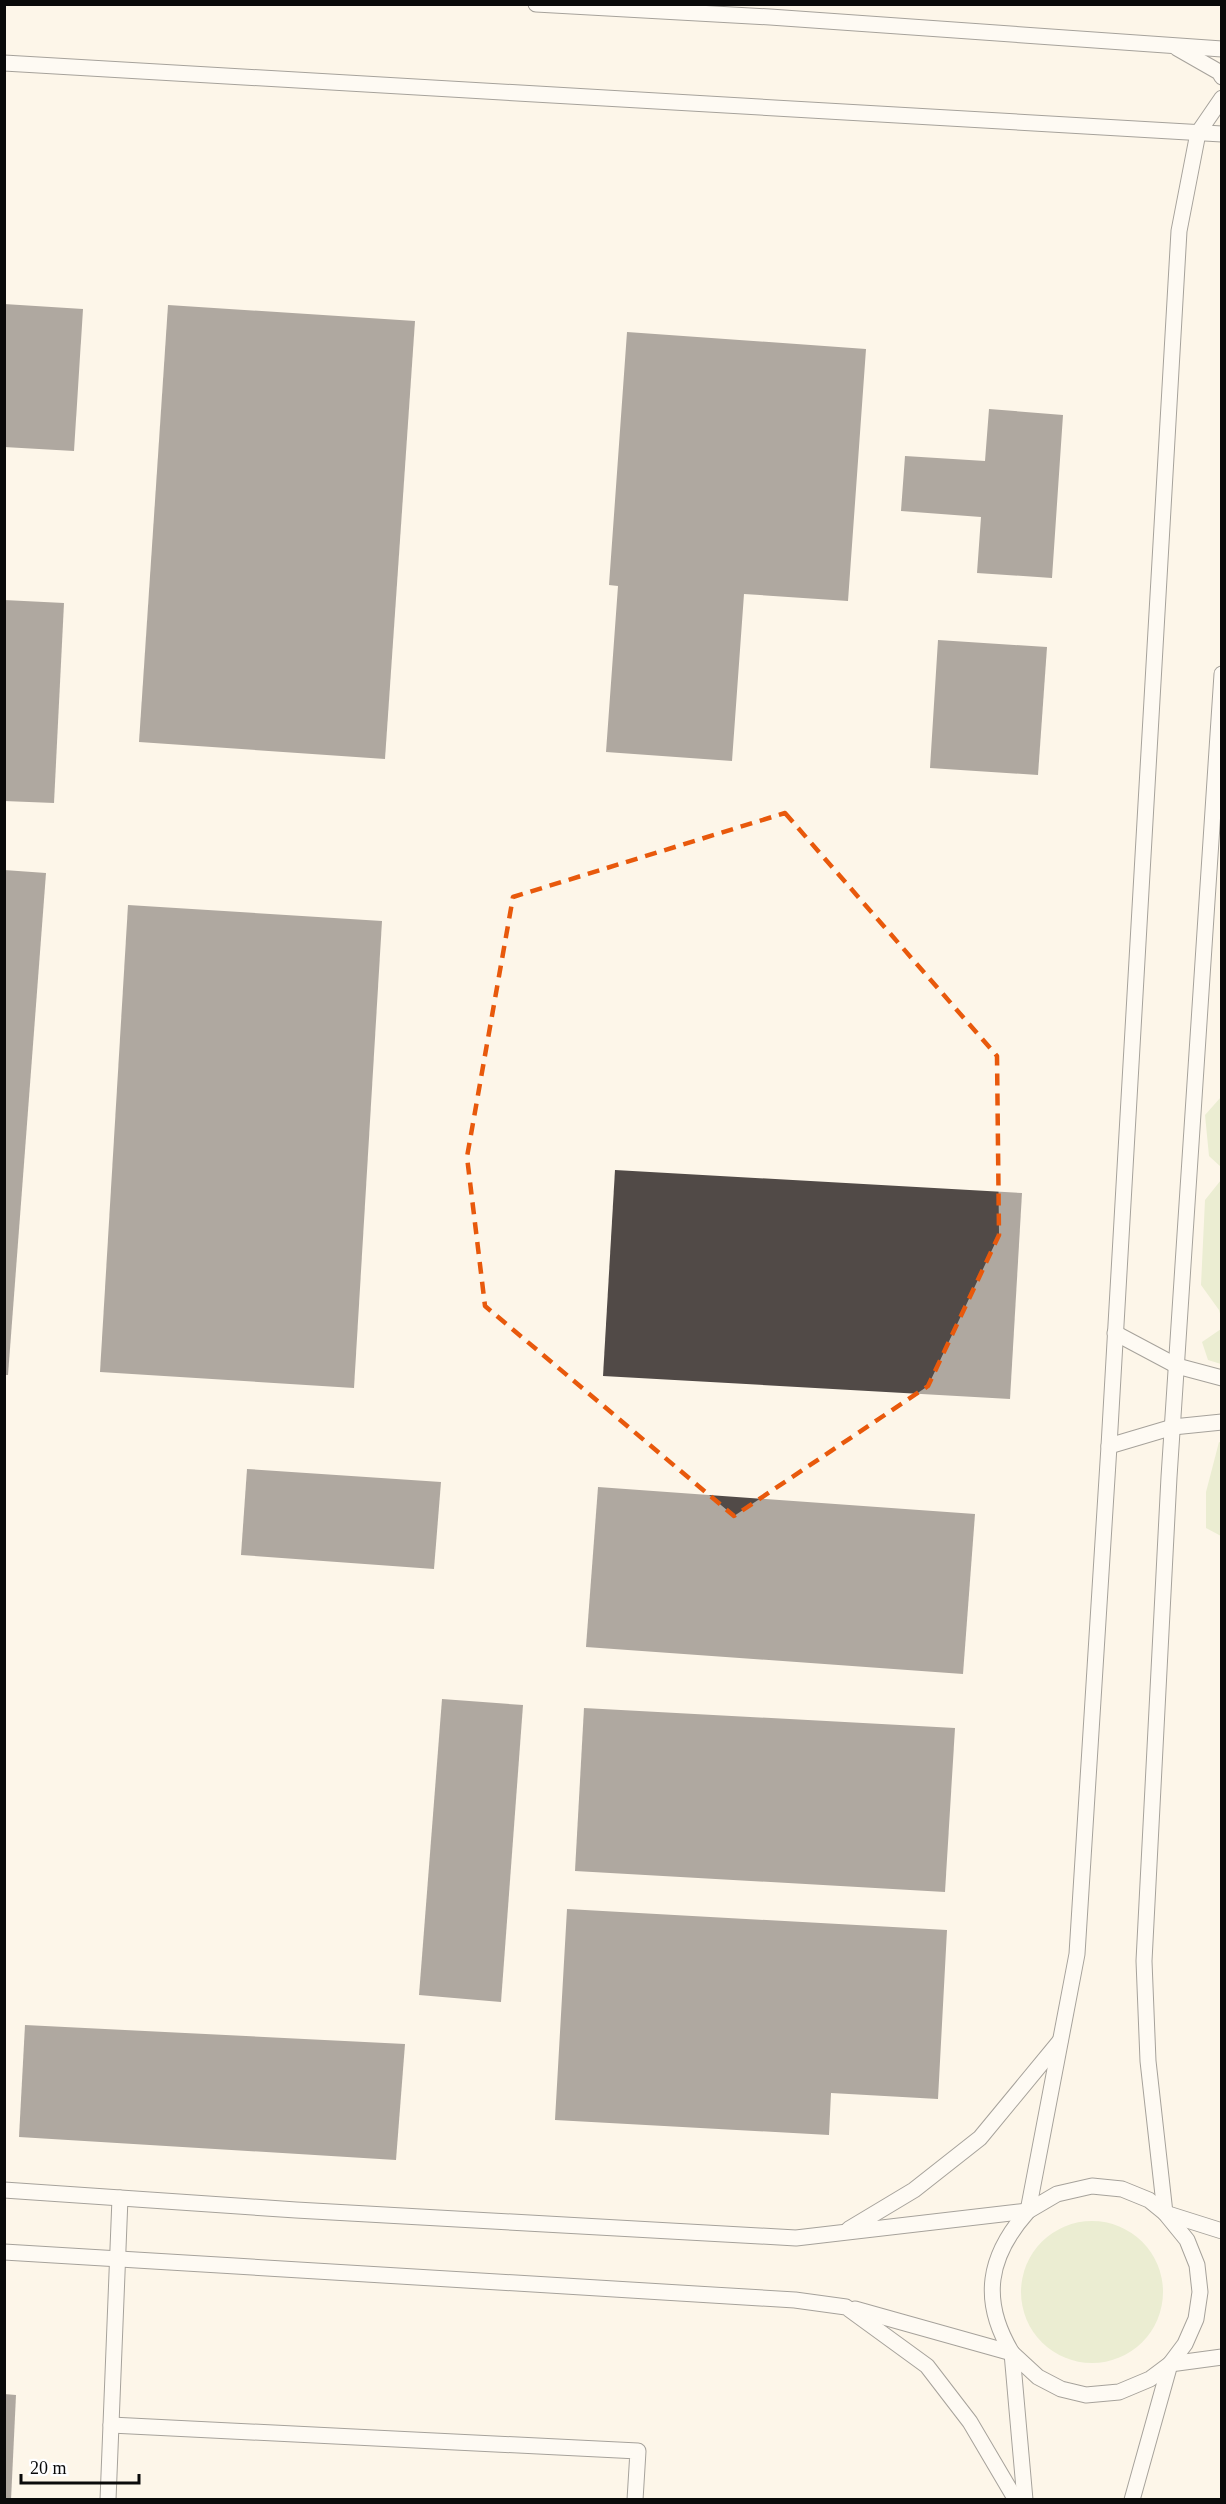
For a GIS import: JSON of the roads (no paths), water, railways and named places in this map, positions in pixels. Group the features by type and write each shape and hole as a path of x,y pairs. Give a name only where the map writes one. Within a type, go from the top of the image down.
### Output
{"lane":[{"path":"536,4 782,18 1221,49"},
{"path":"1172,45 1219,72 1221,77"},
{"path":"4,63 1221,134"},
{"path":"1028,2211 1077,1954 1109,1446 1179,231 1198,133 1221,98"},
{"path":"1165,2212 1148,2061 1144,1961 1173,1426 1221,674"},
{"path":"1115,1333 1177,1366 1221,1378"},
{"path":"1109,1446 1173,1426 1221,1422"},
{"path":"845,2232 914,2190 980,2138 1062,2039"},
{"path":"1092,2186 1122,2189 1149,2200 1165,2212 1187,2240 1197,2265 1200,2292 1196,2319 1185,2344 1170,2364 1150,2379 1119,2392 1086,2395 1061,2389 1038,2377 1012,2353 1003,2337 994,2311 992,2284 997,2258 1010,2231 1028,2211 1057,2194 1092,2186"},
{"path":"4,2190 796,2238 1028,2211"},
{"path":"108,2499 120,2198"},
{"path":"1165,2212 1221,2231"},
{"path":"4,2252 795,2300 846,2307 1012,2353"},
{"path":"846,2307 927,2366 970,2422 1016,2499"},
{"path":"1012,2353 1025,2499"},
{"path":"1170,2364 1221,2357"},
{"path":"1132,2499 1170,2364"},
{"path":"111,2425 638,2451 635,2499"}]}
